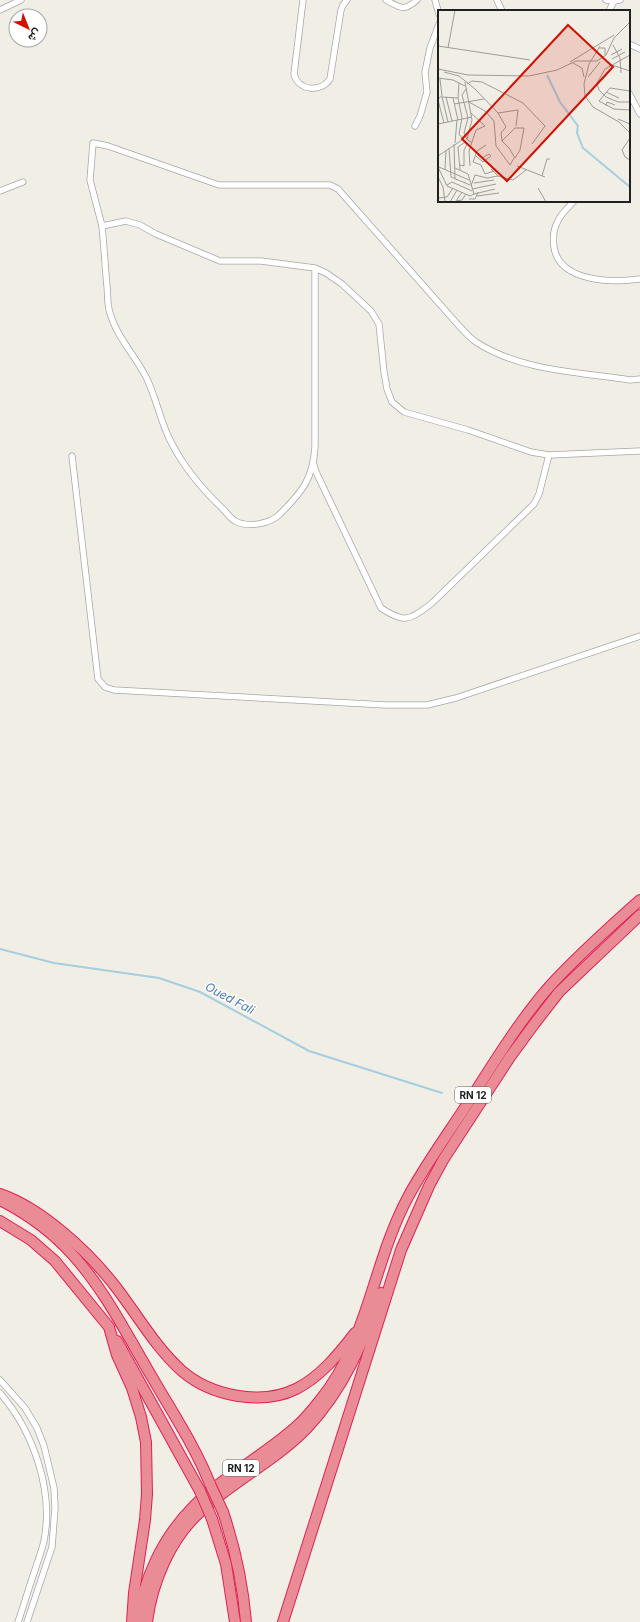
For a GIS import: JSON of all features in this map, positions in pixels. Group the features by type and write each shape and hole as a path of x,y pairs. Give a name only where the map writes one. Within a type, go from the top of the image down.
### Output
{"highway":[{"name":"RN 12","path":"138,1622 142,1597 153,1566 163,1546 176,1527 194,1506 209,1493 288,1434 324,1396 356,1340 391,1233 408,1197 513,1033 550,986 577,958 640,900"},
{"name":"RN 12","path":"283,1622 401,1250 429,1186 443,1160 510,1057 559,992 640,914"},
{"path":"147,1622 149,1605 157,1581 167,1558 185,1528 199,1512 275,1456 298,1436 322,1410 345,1378 368,1327 404,1231 420,1197 429,1186"},
{"path":"0,1194 20,1203 47,1220 80,1247 114,1284 161,1349 173,1363 184,1373 216,1391 238,1396 261,1397 280,1395 297,1389 326,1366 347,1343 360,1325"},
{"path":"0,1200 40,1225 72,1254 118,1318 181,1426 198,1457 223,1512 238,1566 246,1622"},
{"path":"0,1221 30,1240 55,1261 110,1327 200,1491 212,1519 226,1564 235,1622"},
{"path":"110,1327 117,1355 132,1388 141,1417 146,1442 147,1471 145,1520 134,1593 132,1622"}],"street":[{"path":"0,10 21,0"},
{"path":"303,0 294,74 295,78 301,85 306,88 311,88 324,85 330,79 341,10 343,4 347,0"},
{"path":"386,0 407,8 417,0"},
{"path":"435,0 438,10"},
{"path":"497,0 502,10"},
{"path":"606,0 617,1"},
{"path":"610,10 617,1"},
{"path":"415,126 420,116 427,92 425,72 430,48 438,27"},
{"path":"630,44 640,49"},
{"path":"630,95 640,114"},
{"path":"314,464 305,487 292,503 275,519 255,524 245,525 234,520 198,484 170,439 147,380 137,360 131,354 113,323 109,312 102,226 90,180 92,143 108,146 219,185 330,185 338,189 460,327 475,341 503,356 525,363 630,380 640,379"},
{"path":"0,191 23,182"},
{"path":"573,202 559,218 553,235 554,248 559,262 566,269 593,278 621,281 640,280"},
{"path":"102,226 126,221 140,225 156,234 220,261 261,261 315,268 326,273 342,284 371,311 379,324 384,372 388,389 392,402 404,412 468,430 531,452 549,455 640,451"},
{"path":"315,268 314,464 316,472 381,608 395,618 412,618 431,604 534,504 539,494 549,455"},
{"path":"72,456 98,679 105,687 114,690 367,704 427,705 456,698 640,636"},
{"path":"0,1380 25,1408 37,1428 44,1446 54,1488 55,1508 52,1547 27,1622"},
{"path":"0,1393 23,1424 35,1452 44,1488 46,1507 44,1540 18,1622"}],"waterway":[{"name":"Oued Fali","path":"0,949 54,963 159,978 200,992 309,1051 442,1093"}]}
